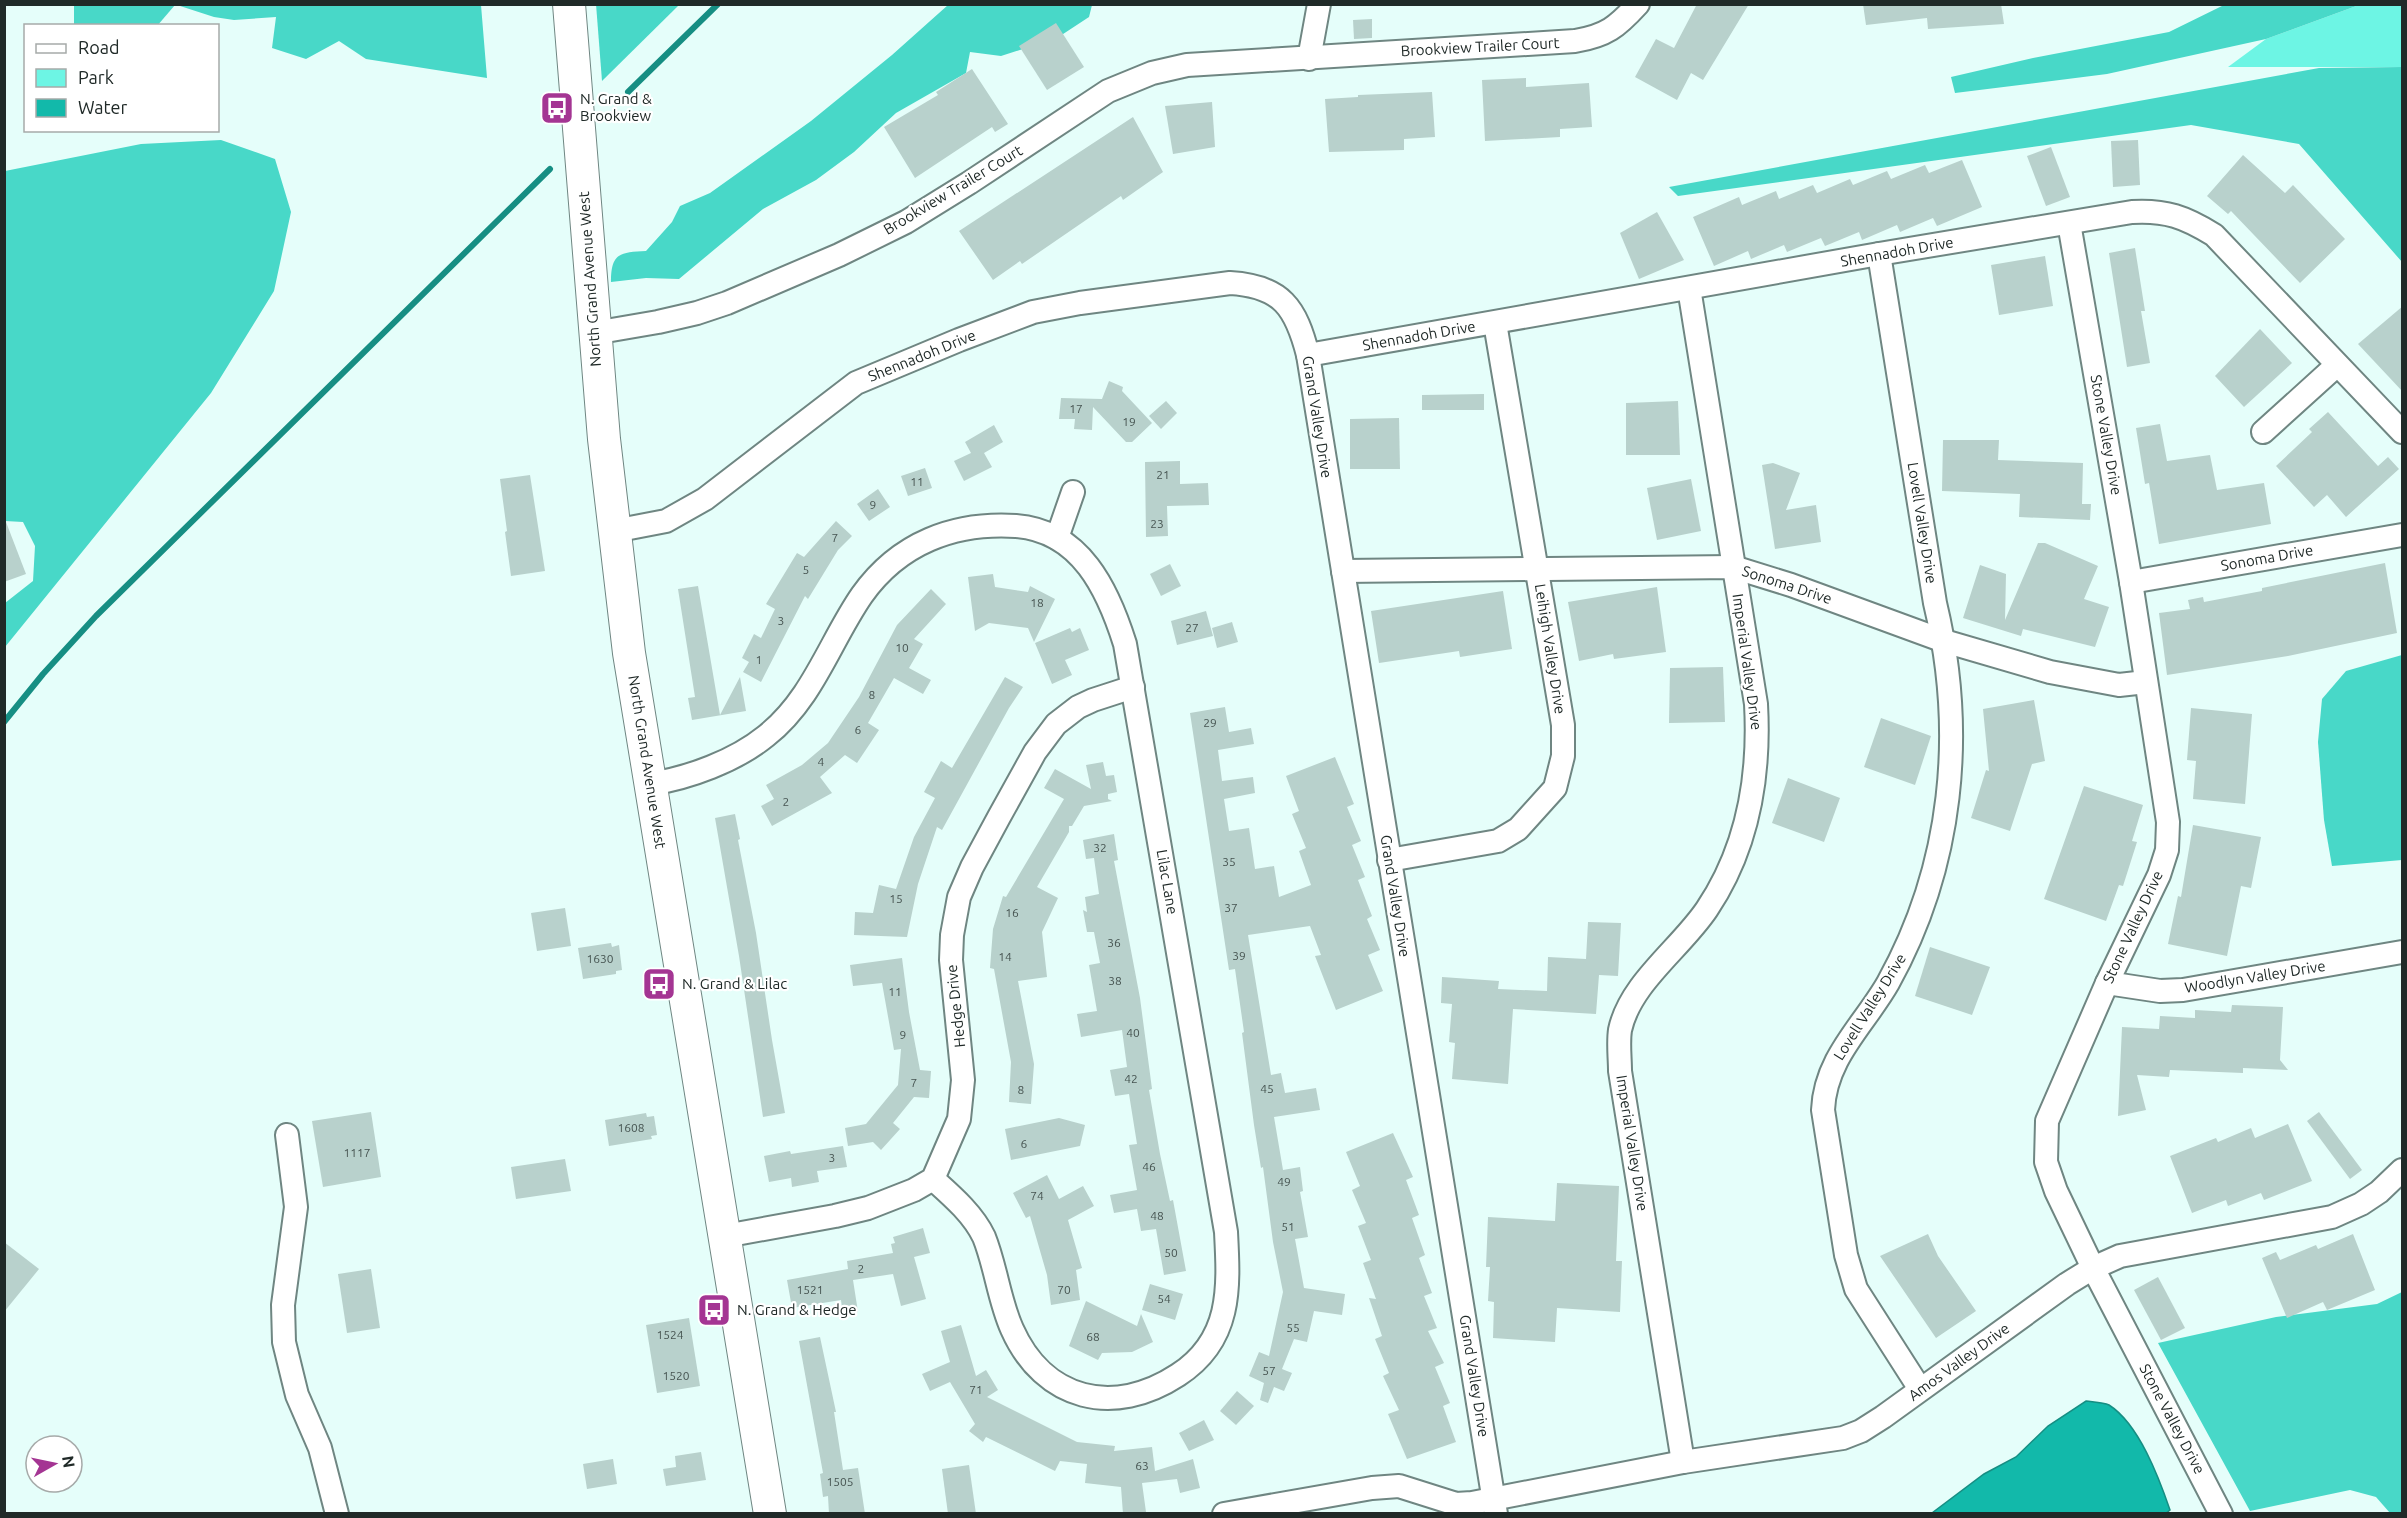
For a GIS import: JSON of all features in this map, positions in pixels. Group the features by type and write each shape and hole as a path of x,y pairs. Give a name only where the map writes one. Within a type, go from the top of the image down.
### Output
{"main road":[{"name":"North Grand Avenue West","path":"569,4 594,333 629,653 770,1514"}],"street":[{"path":"1309,59 1319,4"},
{"name":"Brookview Trailer Court","path":"594,333 697,313 839,255 906,222 1108,91 1133,79 1187,65 1575,41 1597,37 1618,26 1638,4"},
{"name":"Shennadoh Drive","path":"1308,355 1879,254 2132,212 2156,211 2189,219 2214,235 2403,432"},
{"name":"Stone Valley Drive","path":"2070,223 2131,582 2168,822 2167,850 2159,875 2107,983 2047,1121 2046,1162 2056,1191 2093,1268 2221,1514"},
{"name":"Lovell Valley Drive","path":"1879,254 1935,603 1944,641 1950,688 1952,745 1949,801 1937,860 1919,920 1905,952 1887,985 1840,1052 1829,1075 1824,1093 1825,1130 1846,1255 1856,1289 1920,1389"},
{"name":"Shennadoh Drive","path":"614,531 666,521 705,500 856,383 1005,322 1033,312 1080,303 1230,283 1253,285 1269,292"},
{"name":"Imperial Valley Drive","path":"1683,1462 1620,1071 1620,1032 1628,1006 1708,908 1734,859 1749,813 1758,736 1756,704 1689,288"},
{"name":"Grand Valley Drive","path":"1269,292 1289,308 1301,328 1308,355 1495,1506"},
{"name":"Leihigh Valley Drive","path":"1389,860 1498,841 1518,829 1539,809 1555,788 1563,756 1563,725 1495,323"},
{"path":"2263,432 2337,365"},
{"path":"1057,538 1073,492"},
{"name":"Lilac Lane","path":"650,784 673,780 714,765 748,749 782,722 815,678 862,595 883,571 907,550 928,539 956,530 1000,525 1026,527 1047,532 1057,538 1077,554 1099,579 1116,615 1125,644 1226,1232 1227,1300 1216,1336 1203,1354 1187,1369 1131,1396 1096,1398 1056,1385 1023,1352 1011,1327 983,1237 970,1215 933,1179"},
{"name":"Sonoma Drive","path":"2131,582 2403,535"},
{"name":"Sonoma Drive","path":"1343,571 1733,567 1791,585 1944,641 2050,672 2119,685 2146,682"},
{"name":"Hedge Drive","path":"933,1179 959,1119 963,1080 952,988 951,934 959,897 972,867 1035,752 1056,724 1078,707 1133,687"},
{"name":"Woodlyn Valley Drive","path":"2107,983 2160,992 2183,990 2403,952"},
{"path":"287,1135 296,1208 283,1305 284,1342 297,1395 320,1448 337,1514"},
{"name":"Amos Valley Drive","path":"1224,1514 1372,1488 1399,1486 1456,1504 1495,1506 1683,1462 1843,1438 1861,1431 1883,1417 2067,1284 2093,1268 2120,1256 2332,1217 2361,1204 2379,1192 2403,1170"},
{"path":"725,1236 868,1208 914,1190 933,1179"}],"green space":[{"path":"2359,5 2402,5 2402,67 2228,67 2266,39"}],"shaded area":[{"path":"74,4 175,5 159,24 74,24"},
{"path":"596,4 679,4 679,5 602,81"},
{"path":"2226,4 2359,5 2266,39 2107,74 1955,93 1951,77 2033,58 2169,32"},
{"path":"177,5 481,5 487,78 366,59 339,41 306,59 272,48 276,17 234,20 214,17"},
{"path":"948,5 1092,5 1089,17 1057,38 1001,56 970,52 966,73 896,113 854,152 816,180 763,209 679,279 646,278 611,282 613,265 618,256 629,252 646,251 672,222 680,206 710,193 811,121 892,55"},
{"path":"2402,67 2402,262 2299,144 2191,125 1678,196 1669,187 2319,68"},
{"path":"221,140 275,159 291,212 274,291 211,393 5,647 5,603 33,581 35,546 23,522 5,521 5,171 141,144"},
{"path":"2402,655 2402,860 2332,866 2324,820 2318,742 2322,699 2346,671"},
{"path":"2402,1292 2402,1513 2390,1513 2376,1497 2350,1490 2250,1511 2158,1343 2276,1317 2377,1304"}],"water":[{"path":"2086,1401 2109,1405 2130,1425 2147,1453 2160,1483 2170,1510 2165,1514 1932,1513 1984,1474 2016,1457 2048,1426"}],"building":[{"path":"1697,4 1749,4 1703,80 1691,73 1677,100 1635,77 1656,39 1674,48"},
{"path":"1863,4 2001,4 2004,24 1928,29 1927,18 1866,25"},
{"path":"1372,19 1372,38 1354,39 1353,20"},
{"path":"1056,23 1084,67 1047,90 1019,46"},
{"path":"972,69 1008,124 995,132 992,127 915,178 884,127 938,95 936,92"},
{"path":"1526,78 1526,87 1589,83 1592,127 1560,129 1560,137 1485,141 1482,80"},
{"path":"1432,92 1435,137 1404,139 1404,150 1329,152 1325,99 1358,97 1358,95"},
{"path":"1212,102 1215,147 1173,154 1165,106"},
{"path":"1133,117 1163,172 1123,200 1121,196 1022,264 1020,261 993,280 959,231"},
{"path":"2138,140 2140,185 2113,187 2111,141"},
{"path":"2051,147 2070,197 2046,206 2027,156"},
{"path":"2243,155 2285,193 2293,185 2345,239 2300,283 2231,211 2228,214 2207,196"},
{"path":"1962,160 1982,207 1937,226 1933,218 1900,232 1897,225 1862,240 1859,232 1825,246 1821,238 1787,252 1784,245 1751,259 1748,251 1714,266 1693,217 1739,197 1742,205 1776,191 1779,199 1813,185 1817,193 1850,179 1853,185 1887,171 1891,179 1925,165 1929,173"},
{"path":"1657,212 1684,260 1639,279 1620,233"},
{"path":"2135,248 2145,311 2141,311 2150,363 2127,367 2109,253"},
{"path":"2045,256 2053,306 1999,315 1991,265"},
{"path":"2403,306 2403,392 2358,344"},
{"path":"2260,329 2292,363 2244,407 2215,376"},
{"path":"1109,381 1123,387 1122,391 1152,423 1132,442 1126,442 1093,407 1092,430 1074,429 1075,419 1059,419 1061,398 1102,399"},
{"path":"1484,394 1484,410 1422,410 1422,395"},
{"path":"1166,401 1177,413 1161,429 1149,416"},
{"path":"1678,401 1680,455 1626,455 1626,403"},
{"path":"2328,412 2378,466 2388,457 2399,469 2346,517 2327,495 2314,507 2276,466 2312,432 2309,429"},
{"path":"1399,418 1400,469 1350,469 1350,419"},
{"path":"2160,424 2167,461 2210,455 2217,490 2264,483 2271,524 2159,544 2149,483 2145,484 2136,428"},
{"path":"994,425 1003,442 984,453 992,467 964,481 954,461 971,453 965,442"},
{"path":"1943,440 1999,440 1998,460 2083,463 2082,504 2091,504 2090,520 2019,517 2020,494 1942,491"},
{"path":"1180,461 1180,484 1208,483 1209,505 1167,506 1168,536 1146,537 1145,462"},
{"path":"1773,463 1800,473 1786,510 1816,505 1821,542 1775,549 1762,465"},
{"path":"925,468 932,488 908,496 901,476"},
{"path":"530,475 545,571 511,576 500,479"},
{"path":"1691,479 1701,531 1657,540 1647,488"},
{"path":"878,489 890,507 869,521 857,504"},
{"path":"836,521 852,536 838,550 808,599 805,596 761,682 743,672 749,662 742,658 754,634 761,638 775,609 766,604 797,553 804,557"},
{"path":"4,522 6,522 26,574 4,582"},
{"path":"2038,543 2045,543 2098,566 2084,599 2109,607 2095,647 2023,629 2021,636 1963,618 1980,565 2006,574 2005,620"},
{"path":"2385,563 2397,633 2288,656 2167,675 2159,613 2190,609 2188,600 2203,597 2204,602"},
{"path":"1170,564 1181,586 1161,596 1150,574"},
{"path":"993,574 995,587 1028,592 1030,586 1055,599 1034,642 1028,628 989,623 975,631 968,577"},
{"path":"698,586 720,715 740,677 746,711 692,720 688,698 695,697 678,589"},
{"path":"1657,587 1666,652 1614,659 1613,654 1579,661 1568,602"},
{"path":"931,589 946,604 914,639 923,644 909,668 931,680 923,694 894,678 868,723 879,730 857,763 845,755 820,777 832,793 772,826 761,806 774,799 766,785 802,765 828,743 859,697 897,625"},
{"path":"1503,591 1512,649 1460,657 1459,651 1379,663 1371,611"},
{"path":"1206,611 1213,636 1177,645 1171,621"},
{"path":"1232,622 1238,642 1217,648 1212,628"},
{"path":"1070,628 1072,632 1080,628 1089,650 1065,660 1072,675 1052,684 1035,643"},
{"path":"1723,667 1725,722 1669,723 1670,668"},
{"path":"1005,677 1023,687 1009,708 942,830 937,827 918,884 907,937 854,935 855,912 873,913 879,885 896,889 914,837 935,798 924,792 941,761 952,768"},
{"path":"2034,700 2045,761 2032,764 2010,831 1971,818 1986,770 1989,771 1983,709"},
{"path":"1225,707 1229,732 1251,728 1254,744 1218,750 1222,781 1253,777 1255,793 1224,799 1229,831 1249,828 1255,869 1274,866 1279,897 1311,885 1299,851 1306,848 1292,814 1299,811 1286,776 1335,757 1354,804 1347,807 1361,841 1352,845 1365,877 1358,880 1372,916 1367,919 1380,950 1368,955 1383,991 1336,1010 1315,956 1321,955 1310,926 1248,935 1271,1075 1281,1073 1285,1093 1316,1088 1320,1110 1274,1117 1283,1170 1300,1167 1303,1191 1300,1192 1308,1237 1295,1239 1304,1288 1345,1294 1342,1315 1314,1311 1307,1342 1294,1339 1282,1369 1292,1373 1284,1391 1274,1387 1268,1403 1260,1400 1264,1383 1249,1376 1259,1352 1269,1356 1283,1292 1254,1125 1235,969 1229,970 1190,713"},
{"path":"2191,708 2252,714 2245,804 2193,799 2196,761 2187,760"},
{"path":"1881,718 1931,736 1915,785 1864,767"},
{"path":"1103,762 1106,776 1114,775 1117,792 1108,794 1108,799 1112,801 1084,806 1072,826 1069,826 1069,832 1037,887 1058,898 1042,932 1047,977 1018,981 1034,1064 1031,1104 1009,1102 1011,1062 994,969 990,968 993,929 1003,896 1006,897 1064,799 1044,788 1055,769 1091,789 1086,765"},
{"path":"1788,778 1840,798 1824,842 1772,823"},
{"path":"2084,786 2143,805 2132,841 2137,842 2123,886 2119,885 2106,921 2044,899"},
{"path":"735,814 785,1113 763,1117 739,956 715,818"},
{"path":"2193,825 2261,837 2251,888 2241,886 2227,956 2168,944 2178,896 2181,897"},
{"path":"1114,834 1118,860 1114,861 1140,998 1152,1089 1149,1090 1160,1154 1170,1201 1173,1200 1186,1271 1164,1275 1156,1229 1141,1231 1137,1209 1114,1213 1110,1195 1137,1190 1129,1145 1137,1144 1129,1094 1115,1096 1110,1070 1127,1067 1122,1030 1081,1037 1077,1014 1097,1011 1089,965 1100,963 1094,932 1087,932 1083,910 1087,912 1085,897 1099,894 1094,858 1086,859 1083,840"},
{"path":"565,908 571,946 537,951 531,913"},
{"path":"1588,922 1621,923 1618,976 1599,975 1596,1014 1513,1009 1508,1084 1452,1079 1455,1043 1449,1042 1452,1004 1441,1003 1442,977 1499,981 1498,989 1547,991 1548,957 1586,959"},
{"path":"611,943 612,947 619,945 622,970 616,971 616,974 583,979 578,948"},
{"path":"1930,947 1990,967 1972,1015 1915,996"},
{"path":"902,958 920,1070 931,1071 929,1098 914,1097 893,1123 900,1129 881,1150 873,1142 848,1146 845,1128 866,1124 898,1085 901,1049 894,1050 882,983 853,986 850,965"},
{"path":"2232,1005 2283,1007 2280,1060 2288,1070 2243,1068 2243,1073 2170,1070 2169,1077 2137,1075 2146,1110 2118,1116 2122,1027 2159,1029 2160,1016 2195,1018 2195,1010 2231,1012"},
{"path":"371,1112 381,1177 323,1187 312,1121"},
{"path":"2319,1112 2362,1170 2350,1179 2307,1121"},
{"path":"646,1113 647,1117 654,1116 657,1135 651,1136 652,1139 609,1146 605,1120"},
{"path":"1059,1118 1085,1125 1080,1146 1011,1160 1005,1129"},
{"path":"2288,1124 2312,1181 2264,1200 2261,1193 2228,1206 2226,1200 2192,1213 2170,1156 2216,1138 2218,1142 2251,1128 2255,1138"},
{"path":"1393,1133 1413,1177 1406,1180 1419,1215 1412,1218 1425,1255 1419,1258 1432,1293 1424,1296 1437,1328 1428,1331 1444,1363 1435,1367 1450,1403 1443,1406 1456,1442 1407,1459 1388,1414 1399,1410 1383,1376 1389,1373 1375,1339 1382,1336 1369,1298 1376,1299 1363,1263 1371,1260 1358,1226 1366,1223 1352,1190 1360,1186 1346,1152"},
{"path":"843,1146 847,1167 817,1171 819,1182 792,1187 791,1178 769,1182 764,1156"},
{"path":"565,1159 571,1191 516,1199 511,1167"},
{"path":"1047,1175 1059,1199 1083,1186 1094,1206 1068,1220 1082,1268 1076,1270 1080,1300 1051,1305 1047,1275 1030,1216 1026,1218 1013,1193"},
{"path":"1557,1183 1619,1186 1616,1261 1622,1261 1620,1312 1557,1308 1555,1342 1493,1338 1494,1302 1488,1301 1490,1267 1486,1267 1488,1217 1555,1221"},
{"path":"923,1228 930,1253 914,1257 926,1299 901,1306 893,1274 853,1280 858,1312 843,1315 841,1300 792,1308 787,1280 848,1269 847,1261 893,1253 891,1244 895,1243 893,1237"},
{"path":"1928,1234 1938,1256 1976,1311 1936,1338 1880,1256"},
{"path":"2353,1234 2375,1290 2327,1310 2323,1302 2287,1318 2262,1258 2276,1252 2280,1260 2316,1245 2318,1249"},
{"path":"4,1242 39,1269 4,1312"},
{"path":"371,1269 380,1328 347,1333 338,1274"},
{"path":"2158,1277 2185,1328 2161,1340 2134,1290"},
{"path":"1150,1284 1183,1294 1175,1320 1142,1310"},
{"path":"1086,1301 1137,1326 1141,1314 1153,1342 1132,1352 1102,1353 1098,1360 1069,1346"},
{"path":"689,1318 700,1386 657,1393 646,1325"},
{"path":"961,1325 976,1376 986,1370 998,1390 987,1397 1077,1442 1115,1446 1114,1451 1152,1447 1155,1471 1193,1459 1200,1488 1180,1493 1177,1479 1142,1483 1146,1512 1123,1514 1121,1487 1085,1483 1087,1464 1060,1461 1055,1471 986,1437 983,1442 969,1431 975,1424 950,1382 930,1391 922,1374 950,1362 941,1331"},
{"path":"820,1337 836,1412 834,1412 843,1470 858,1468 865,1514 829,1514 828,1496 823,1497 820,1474 823,1473 799,1341"},
{"path":"1237,1391 1254,1406 1236,1425 1220,1411"},
{"path":"1204,1420 1214,1440 1189,1451 1179,1433"},
{"path":"701,1452 706,1480 666,1486 663,1469 676,1467 675,1456"},
{"path":"613,1459 617,1484 587,1489 583,1464"},
{"path":"969,1465 976,1514 948,1514 942,1469"}],"waterway":[{"path":"628,92 718,4"},
{"path":"4,722 43,674 96,616 550,169"}],"place":[{"name":"N. Grand & Brookview","path":"557,108"},
{"name":"N. Grand & Lilac","path":"659,984"},
{"name":"N. Grand & Hedge","path":"714,1310"}]}
